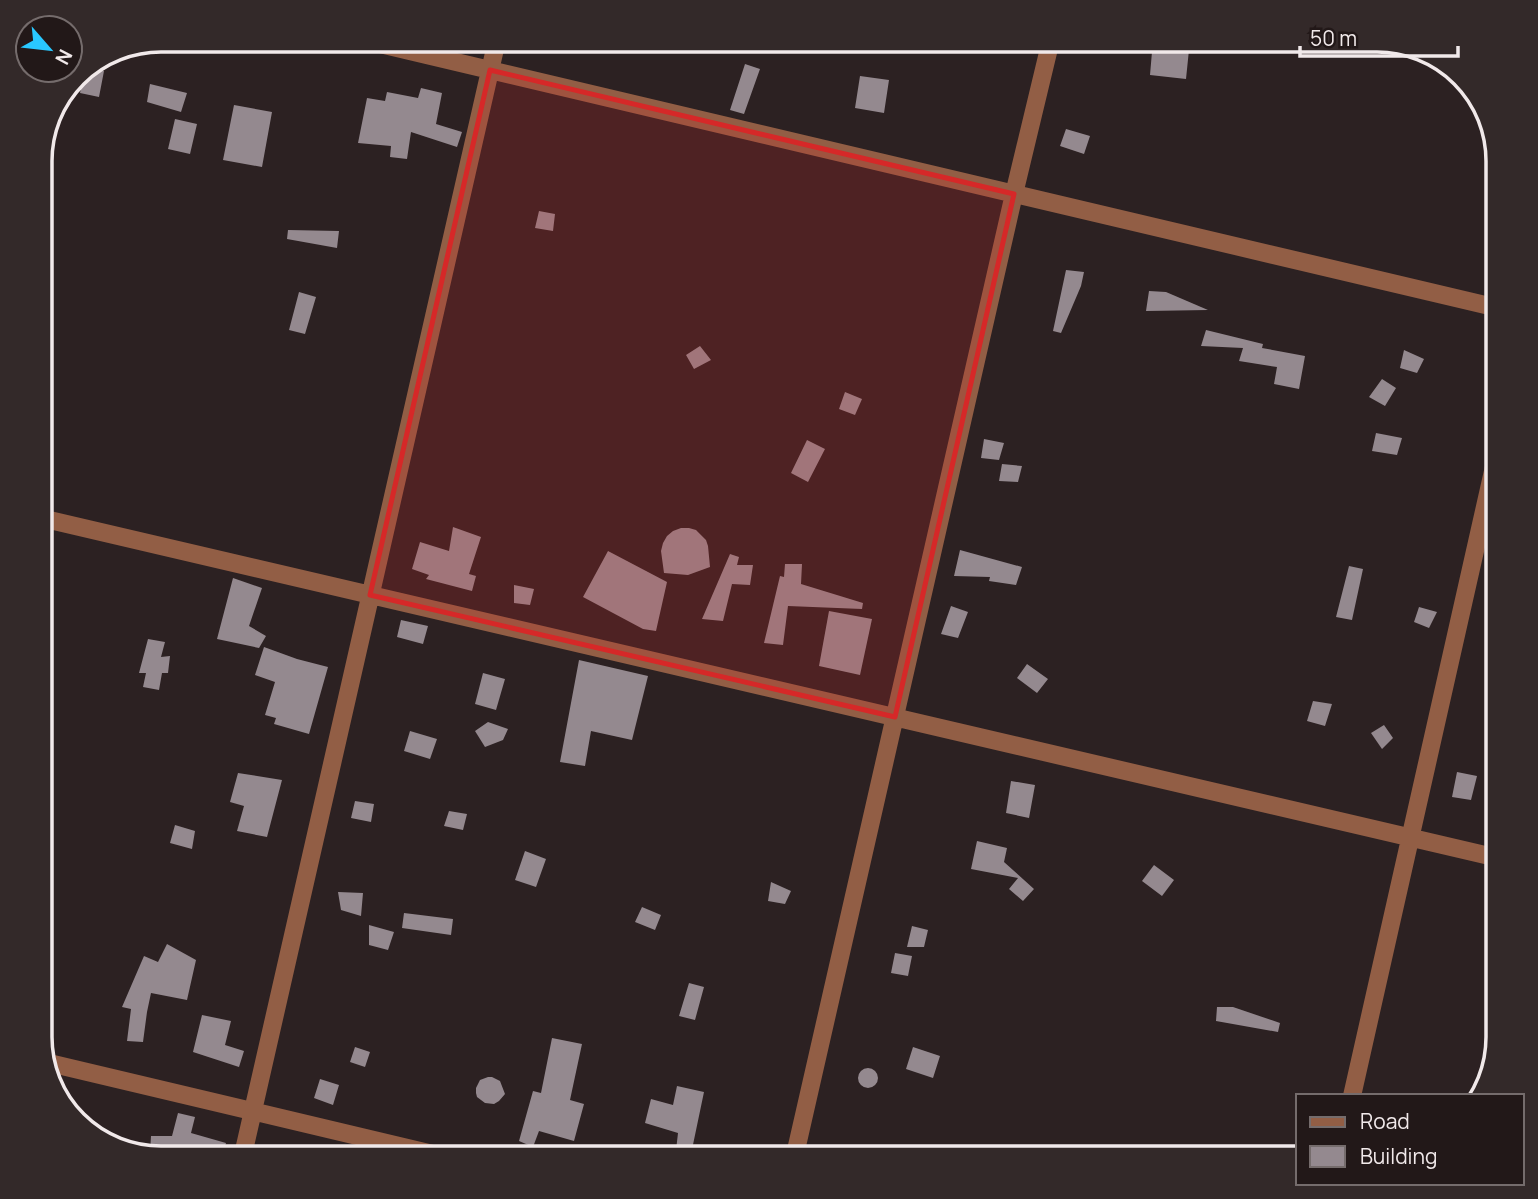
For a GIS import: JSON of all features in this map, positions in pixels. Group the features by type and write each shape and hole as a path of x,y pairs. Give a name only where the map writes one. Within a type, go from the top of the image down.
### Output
{"street":[{"path":"414,52 1486,305"},
{"path":"245,1146 494,52"},
{"path":"797,1146 1048,52"},
{"path":"1352,1094 1486,502"},
{"path":"53,521 1486,855"},
{"path":"56,1065 400,1146"}],"highlighted area":[{"path":"490,70 1014,194 895,717 370,595"}],"building":[{"path":"1152,52 1189,52 1186,79 1150,75"},
{"path":"745,64 760,69 744,114 730,110"},
{"path":"102,71 104,71 99,97 80,93 81,89"},
{"path":"860,76 889,80 884,113 855,108"},
{"path":"150,84 187,93 181,112 147,102"},
{"path":"421,88 442,93 436,124 462,132 457,147 411,132 407,159 390,157 391,146 358,143 367,98 385,101 387,92 418,98"},
{"path":"234,105 272,112 262,167 223,160"},
{"path":"175,119 197,124 190,154 168,149"},
{"path":"1066,129 1090,136 1084,154 1060,146"},
{"path":"539,211 555,214 553,231 535,228"},
{"path":"288,230 339,231 337,248 287,239"},
{"path":"1066,270 1084,272 1081,286 1061,333 1053,331"},
{"path":"1149,291 1166,292 1208,310 1146,311"},
{"path":"299,292 316,297 305,334 289,330"},
{"path":"1206,330 1263,344 1262,348 1305,356 1299,389 1274,384 1277,367 1239,361 1243,348 1201,346"},
{"path":"700,346 711,360 694,369 686,355"},
{"path":"1404,350 1424,359 1417,373 1400,368"},
{"path":"1382,379 1396,388 1385,406 1369,397"},
{"path":"845,392 862,399 855,415 839,409"},
{"path":"1376,433 1402,438 1397,455 1372,451"},
{"path":"984,439 1004,443 999,460 981,458"},
{"path":"807,440 825,449 808,482 791,473"},
{"path":"1002,464 1022,466 1018,482 999,481"},
{"path":"453,527 481,537 469,574 476,576 472,591 426,579 429,575 412,569 420,542 449,551"},
{"path":"681,528 696,530 706,540 710,567 688,575 664,573 661,551 663,543 673,531"},
{"path":"960,550 1022,567 1016,585 989,581 990,577 954,576"},
{"path":"608,551 667,582 656,631 643,629 583,597"},
{"path":"730,554 739,557 737,565 753,565 750,585 732,584 723,621 702,619"},
{"path":"785,564 802,564 801,584 863,603 862,609 788,606 783,645 764,643 780,576 784,577"},
{"path":"1349,566 1363,569 1352,620 1336,617"},
{"path":"233,578 262,588 249,626 266,636 259,648 217,639"},
{"path":"514,585 534,589 530,605 514,603"},
{"path":"951,606 968,612 958,638 941,634"},
{"path":"1419,607 1437,612 1429,628 1414,622"},
{"path":"829,611 872,619 860,675 819,666"},
{"path":"401,620 428,626 423,644 397,637"},
{"path":"148,639 165,642 161,657 170,656 168,673 162,673 159,690 143,687 146,673 139,673"},
{"path":"264,647 328,667 309,734 274,724 276,718 265,715 275,682 255,675"},
{"path":"579,660 648,676 632,740 591,731 585,766 560,762"},
{"path":"1027,664 1048,679 1037,693 1017,678"},
{"path":"483,673 505,679 496,710 475,704"},
{"path":"1313,701 1332,704 1325,726 1307,721"},
{"path":"488,722 508,729 503,740 485,747 475,731"},
{"path":"1384,725 1393,738 1382,749 1371,733"},
{"path":"410,731 437,739 430,759 404,751"},
{"path":"1457,772 1477,776 1471,800 1452,797"},
{"path":"238,773 282,780 267,837 237,831 244,806 230,802"},
{"path":"1011,781 1035,785 1029,818 1006,813"},
{"path":"355,801 374,804 371,822 351,818"},
{"path":"449,811 467,814 463,830 444,826"},
{"path":"175,825 195,831 192,849 170,843"},
{"path":"977,841 1007,848 1004,862 1034,889 1023,901 1009,889 1018,878 971,869"},
{"path":"525,851 546,859 536,887 515,880"},
{"path":"1154,865 1174,880 1162,896 1142,881"},
{"path":"771,882 791,891 785,904 768,901"},
{"path":"338,892 363,893 361,916 341,910"},
{"path":"642,907 661,915 655,930 635,922"},
{"path":"404,913 453,919 451,935 402,928"},
{"path":"369,925 394,932 388,950 369,945"},
{"path":"912,926 928,930 924,947 907,947"},
{"path":"167,944 196,960 187,1000 151,993 143,1042 127,1041 131,1009 122,1007 144,956 158,962"},
{"path":"895,953 912,956 908,976 891,973"},
{"path":"689,983 704,987 695,1020 679,1016"},
{"path":"1217,1007 1233,1007 1280,1023 1278,1032 1216,1021"},
{"path":"202,1015 231,1021 225,1045 244,1051 239,1067 193,1052"},
{"path":"552,1038 582,1044 570,1100 584,1104 574,1141 539,1131 533,1146 519,1141 533,1091 541,1093"},
{"path":"355,1047 370,1052 365,1067 350,1062"},
{"path":"913,1047 940,1056 933,1078 906,1069"},
{"path":"868,1068 875,1071 878,1078 875,1085 868,1088 861,1085 858,1078 861,1071"},
{"path":"488,1077 500,1081 505,1094 494,1104 485,1103 476,1093 480,1080"},
{"path":"320,1079 339,1085 333,1105 314,1098"},
{"path":"677,1086 704,1092 693,1146 676,1146 678,1133 645,1123 651,1099 673,1105"},
{"path":"178,1113 195,1117 191,1133 226,1143 225,1146 150,1146 151,1136 172,1136"}]}
